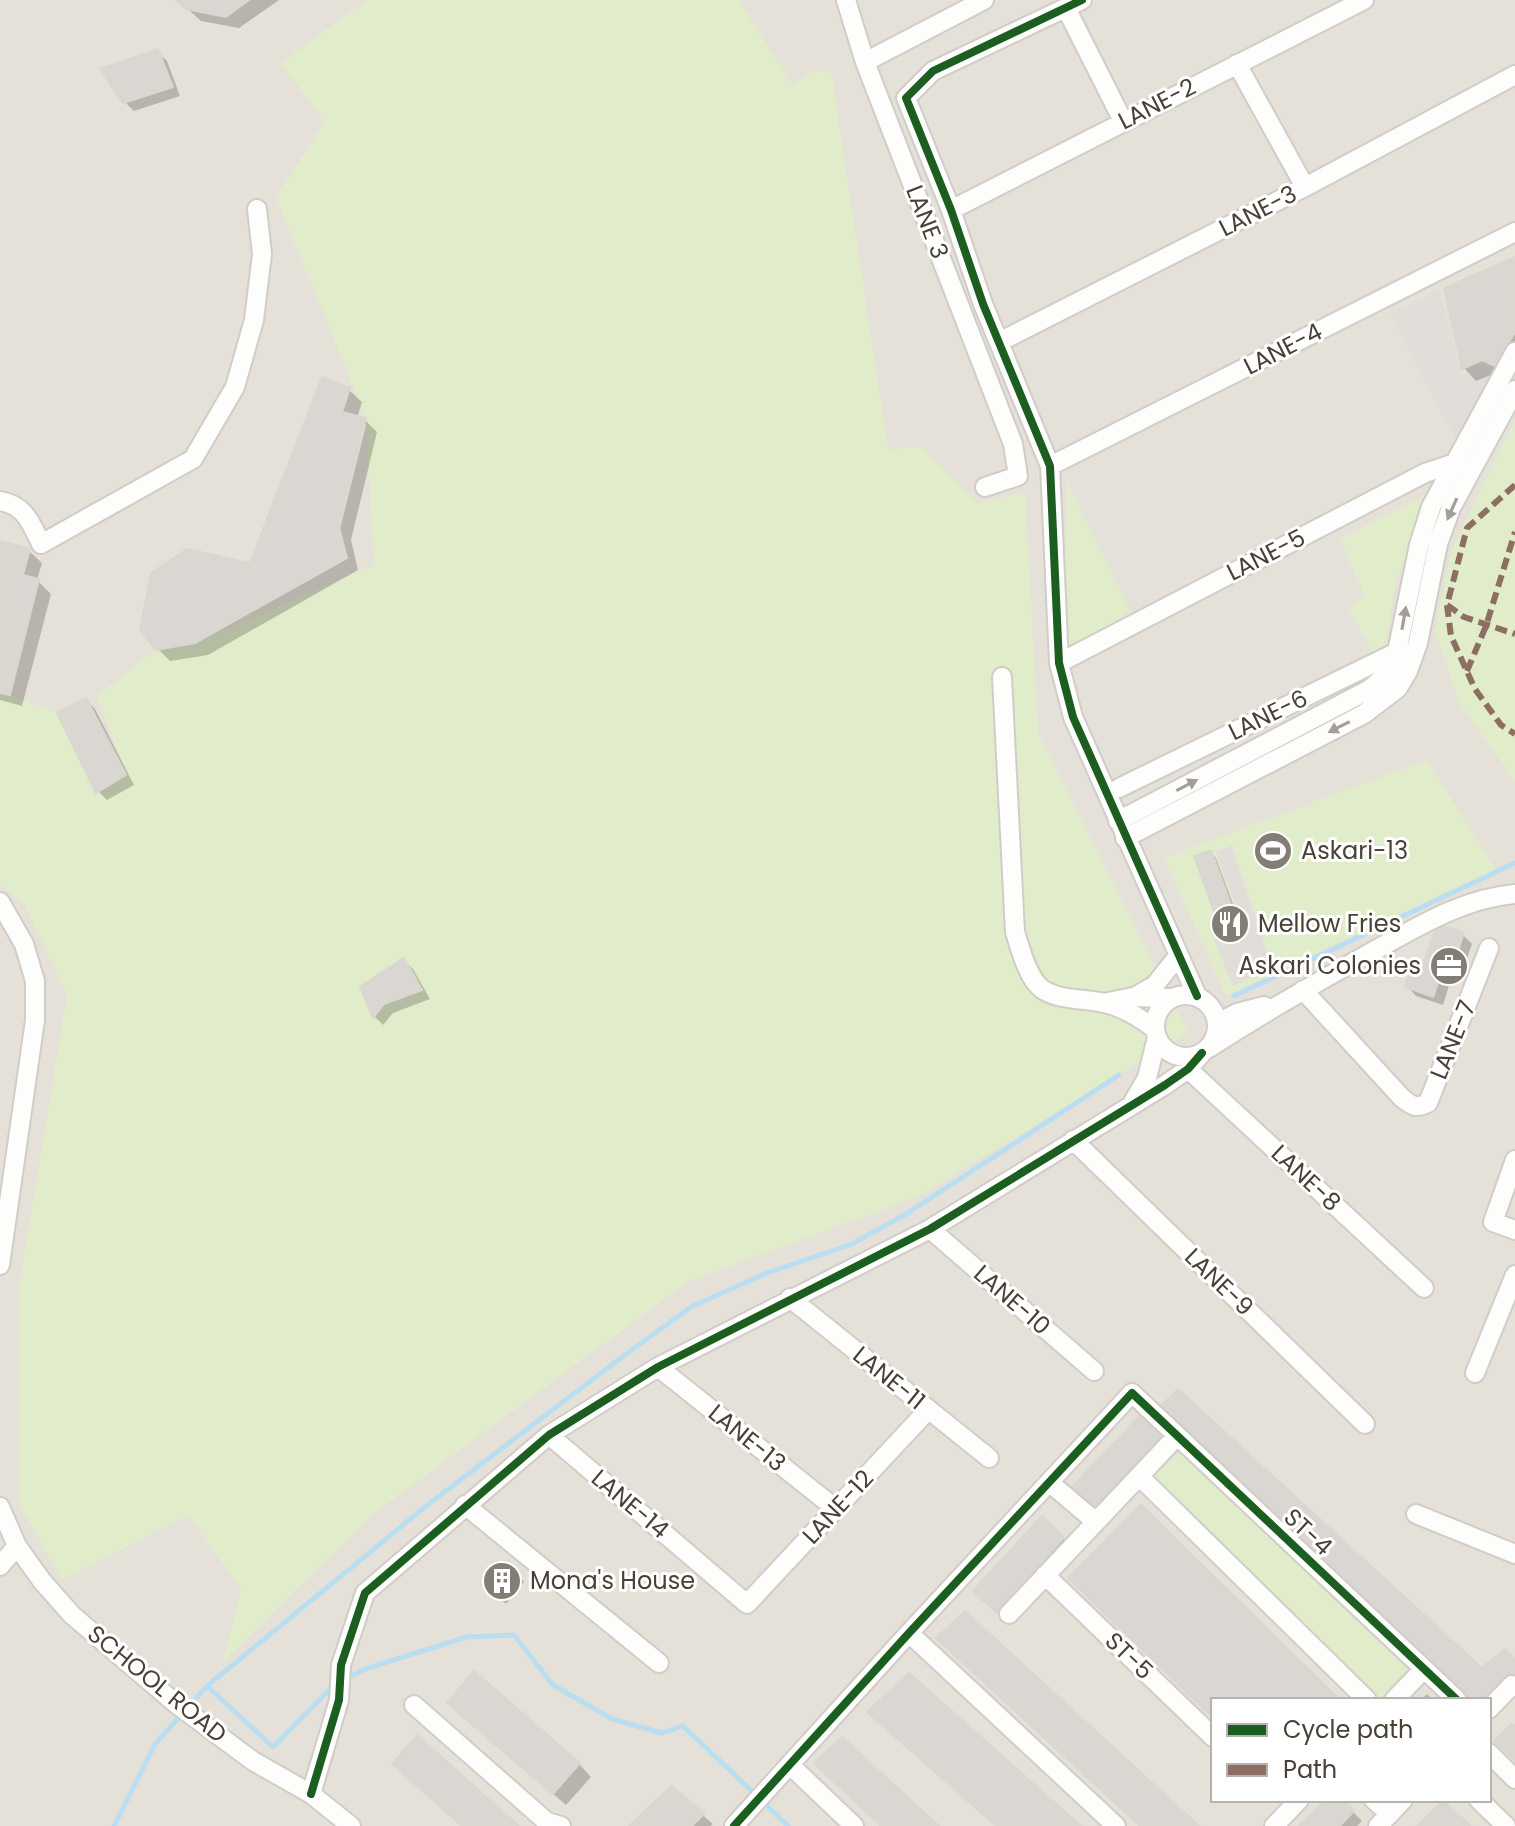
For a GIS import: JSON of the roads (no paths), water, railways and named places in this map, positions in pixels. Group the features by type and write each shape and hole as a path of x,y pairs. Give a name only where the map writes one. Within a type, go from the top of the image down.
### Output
{"street":[{"path":"846,0 865,62 984,0"},
{"name":"LANE-2","path":"951,210 1364,0"},
{"path":"311,1794 339,1700 341,1680 365,1593 465,1505 549,1435 658,1367 930,1229 1188,1069 1217,1032 1218,1023 1211,1006 1197,996 1073,717 1059,663 1050,466 906,98 933,71 1074,4 1123,121"},
{"name":"LANE 3","path":"865,62 1013,444 1018,476 985,487"},
{"path":"1237,64 1305,187"},
{"name":"LANE-3","path":"999,342 1305,187 1515,75"},
{"path":"0,501 20,507 41,544 193,459 235,387 254,320 262,254 257,209"},
{"name":"LANE-4","path":"1050,466 1515,232"},
{"path":"1122,829 1370,689 1387,674 1397,652 1419,545 1431,507 1515,352"},
{"path":"1122,829 1350,722 1384,701 1398,688 1418,643 1438,544 1451,508 1515,390"},
{"name":"LANE-5","path":"1059,663 1425,473 1454,462 1477,460"},
{"name":"LANE-6","path":"1119,788 1418,643"},
{"path":"1002,677 1015,932 1023,959 1041,988 1066,998 1105,1003 1128,1011 1156,1033 1168,1051 1176,1056 1193,1057 1278,1004 1448,910 1487,897 1515,894"},
{"path":"0,902 24,944 35,981 35,1020 0,1265"},
{"name":"LANE-7","path":"1303,990 1402,1098 1414,1107 1421,1107 1428,1103 1489,948"},
{"path":"1133,997 1155,985 1178,956"},
{"path":"1105,1003 1133,997 1197,996"},
{"path":"1133,1102 1147,1078 1158,1011 1171,998"},
{"path":"1218,1023 1254,1008 1278,1004"},
{"name":"LANE-8","path":"1188,1069 1424,1288"},
{"name":"LANE-9","path":"1073,1140 1365,1424"},
{"path":"1515,1160 1493,1222 1515,1230"},
{"name":"LANE-10","path":"930,1229 1094,1371"},
{"path":"1475,1373 1515,1275"},
{"name":"LANE-11","path":"790,1298 989,1458"},
{"name":"LANE-13","path":"658,1367 836,1509"},
{"name":"ST-4","path":"1049,1482 1132,1393 1455,1698"},
{"name":"LANE-12","path":"747,1604 928,1410"},
{"name":"LANE-14","path":"549,1435 747,1604"},
{"path":"1009,1614 1177,1436"},
{"path":"1139,1476 1365,1698"},
{"path":"745,1822 790,1765 1049,1482 1096,1522"},
{"path":"465,1505 659,1663"},
{"name":"SCHOOL ROAD","path":"0,1507 17,1546 72,1615 175,1703 253,1761 311,1794 351,1826"},
{"path":"1416,1514 1515,1554"},
{"path":"0,1566 17,1546"},
{"name":"ST-5","path":"1045,1575 1211,1735"},
{"path":"909,1633 1116,1826"},
{"path":"1396,1698 1424,1669"},
{"path":"1491,1707 1512,1685 1515,1687"},
{"path":"414,1705 547,1822 561,1826"},
{"path":"1491,1755 1515,1779"},
{"path":"790,1765 854,1826"},
{"path":"1375,1802 1384,1820 1401,1802"},
{"path":"1481,1802 1506,1826"},
{"path":"1274,1826 1288,1803"}],"waterway":[{"path":"1234,996 1515,863"},
{"path":"114,1826 155,1744 207,1686 430,1503 626,1354 691,1307 767,1273 852,1244 906,1214 1119,1075"},
{"path":"345,1679 368,1668 467,1637 514,1635 553,1685 612,1719 662,1733 683,1726 756,1795"},
{"path":"207,1686 273,1747 336,1683"},
{"path":"763,1802 788,1826"}],"place":[{"name":"Askari-13","path":"1273,851"},
{"name":"Mellow Fries","path":"1230,924"},
{"name":"Askari Colonies","path":"1449,966"},
{"name":"Mona's House","path":"502,1581"}]}
